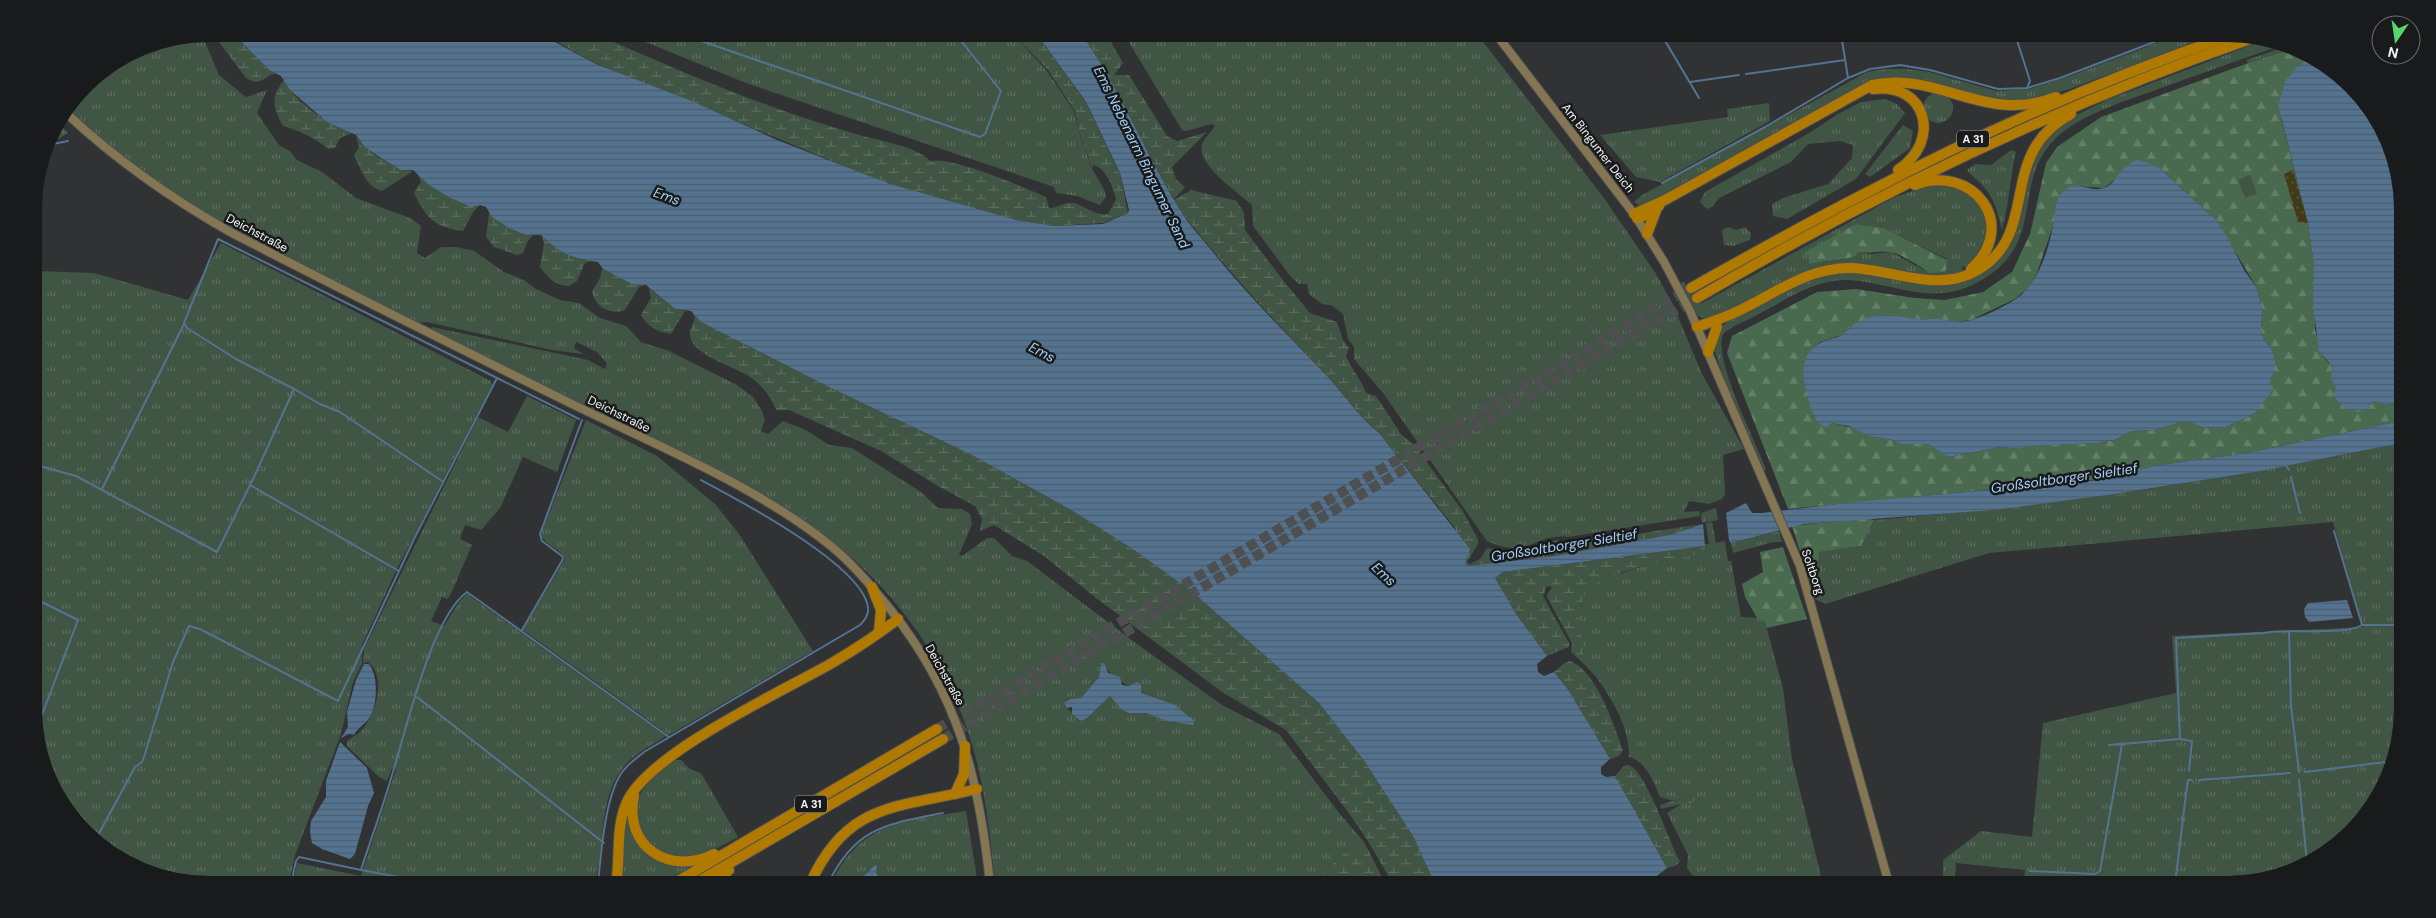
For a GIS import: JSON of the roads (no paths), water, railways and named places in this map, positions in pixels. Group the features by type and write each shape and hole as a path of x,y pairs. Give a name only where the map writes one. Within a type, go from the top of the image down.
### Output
{"highway":[{"name":"A 31","path":"1691,288 1865,193 1977,137 2083,92 2214,42"},
{"name":"A 31","path":"1697,298 1791,244 1980,147 2174,66 2239,43"},
{"path":"1636,216 1872,85 1903,81 1927,85 1963,98 2003,105 2028,104 2052,99 2071,91 2083,92"},
{"path":"1853,94 1877,89 1898,91 1916,105 1922,116 1924,127 1922,145 1912,160 1896,172 1870,185 1865,193"},
{"path":"1698,330 1736,312 1784,285 1822,270 1866,270 1938,281 1963,276 1983,267 1994,258 2009,236 2028,158 2037,143 2050,128 2068,115 2100,101 2105,94"},
{"path":"1866,204 1876,205 1910,187 1929,181 1949,181 1973,191 1988,210 1992,228 1989,246 1985,254 1963,276"},
{"path":"1648,234 1661,203"},
{"path":"1698,330 1717,327 1736,312"},
{"path":"1708,352 1717,327"},
{"path":"872,587 881,610 879,632"},
{"path":"617,876 621,823 627,802 639,783 653,769 695,740 834,662 898,619"},
{"name":"A 31","path":"687,876 937,729"},
{"name":"A 31","path":"708,876 943,739"},
{"path":"955,794 964,774 965,746"},
{"path":"639,783 633,802 632,816 640,840 649,849 663,857 679,861 697,860 730,850"},
{"path":"815,876 831,846 850,828 882,810 977,789"},
{"path":"721,876 758,852 765,842"}],"main road":[{"name":"Am Bingumer Deich","path":"1502,42 1636,216 1675,282"},
{"name":"Deichstraße","path":"71,118 92,138 143,178 192,211 280,258 696,464 755,496 832,547 872,587 898,619 942,688 965,746 977,789 989,876"},
{"name":"Soltborg","path":"1675,282 1708,352 1786,533 1814,612 1888,875"}],"water":[{"path":"242,42 555,42 596,64 689,100 777,140 890,184 1016,220 1054,226 1103,224 1128,213 1129,210 1120,173 1086,102 1043,42 1087,42 1122,101 1170,194 1187,220 1253,299 1379,433 1470,549 1465,563 1468,566 1555,556 1669,535 1703,524 1705,546 1503,572 1495,578 1516,614 1547,656 1537,664 1538,672 1544,676 1554,672 1569,691 1610,759 1601,767 1601,774 1606,777 1615,776 1667,868 1658,875 1431,875 1413,836 1365,762 1319,703 1190,590 1131,548 1073,511 972,455 831,388 701,322 691,311 675,309 646,285 634,285 603,269 598,262 567,254 541,235 526,235 509,228 492,217 486,207 480,205 471,207 447,196 429,185 413,170 401,170 365,147 356,135 327,122 290,90 281,76 269,70"},
{"path":"2304,62 2337,84 2352,99 2371,126 2381,145 2392,187 2394,209 2394,403 2386,405 2374,401 2368,408 2359,412 2344,407 2333,395 2336,388 2331,378 2333,367 2319,351 2313,305 2314,266 2308,223 2278,105 2286,81 2296,68"},
{"path":"2138,160 2157,166 2216,220 2228,238 2244,270 2257,288 2262,310 2261,331 2264,340 2271,348 2275,361 2274,373 2270,379 2270,383 2274,388 2254,414 2226,427 2204,428 2187,421 2155,430 2132,431 2114,440 2098,443 2031,446 2020,449 2000,447 1954,456 1947,456 1928,444 1900,444 1893,440 1869,436 1849,426 1831,423 1826,428 1818,422 1811,408 1803,372 1805,359 1813,348 1822,342 1840,336 1856,323 1874,316 1889,315 1964,321 1982,316 2011,302 2024,292 2041,266 2048,246 2058,198 2061,194 2074,186 2099,189 2109,186 2126,166"},
{"path":"2394,422 2394,444 2260,471 2108,495 1993,510 1804,524 1731,543 1729,541 1726,513 1746,503 1752,513 1762,513 1855,502 2089,481 2112,478 2153,466 2247,453"},
{"path":"2347,600 2353,618 2309,622 2305,617 2304,609 2308,603"},
{"path":"1101,663 1105,664 1108,673 1120,677 1122,685 1129,686 1137,682 1141,684 1141,693 1175,705 1194,721 1193,725 1167,721 1146,713 1129,713 1121,709 1110,696 1087,718 1081,721 1072,714 1072,707 1067,708 1064,703 1071,699 1081,698 1099,677"},
{"path":"364,664 369,664 372,669 376,684 375,701 371,716 354,735 349,734 341,738 348,727 347,712 356,680"},
{"path":"340,742 367,768 374,793 368,806 355,854 350,859 322,849 312,843 310,832 311,821 326,797 326,781"},
{"path":"877,865 876,873 878,876 864,876"}],"waterway":[{"path":"704,42 980,137 985,134 1001,91 962,42"},
{"path":"1666,42 1699,98"},
{"path":"1842,42 1848,78"},
{"path":"2018,42 2030,81 2027,88"},
{"path":"1662,183 1765,127 1848,78 1870,69 1900,65 1930,70 1998,89 2027,88 2060,78 2154,42"},
{"path":"1746,74 1845,60"},
{"path":"1690,82 1739,75"},
{"path":"56,143 68,141"},
{"path":"42,467 76,476 217,552 294,389 236,359 187,328 184,323 218,239 497,378 415,537 338,701 200,629 189,626 173,662 142,762 135,767 99,834"},
{"path":"102,489 184,324"},
{"path":"497,378 579,419"},
{"path":"294,389 320,404 340,412 442,481"},
{"path":"522,630 563,559 562,556 542,541 540,534 582,420"},
{"path":"2285,464 2289,470"},
{"path":"2291,477 2300,513"},
{"path":"599,876 602,841 608,809 617,781 628,765 644,752 860,625 868,613 868,608 861,591 845,573 823,554 769,518 701,480"},
{"path":"250,485 399,571"},
{"path":"2030,871 2095,874 2100,871 2122,744 2180,739 2176,638 2274,632 2329,631 2343,630 2362,625 2334,531"},
{"path":"293,876 296,861 299,857 361,870 431,650 442,625 454,606 467,592 669,737"},
{"path":"42,602 78,620 42,714"},
{"path":"2362,625 2394,625"},
{"path":"2289,633 2291,706 2299,772"},
{"path":"417,697 604,843"},
{"path":"2180,739 2192,741 2189,771"},
{"path":"2109,745 2121,744"},
{"path":"2305,772 2385,762"},
{"path":"2199,780 2290,773"},
{"path":"2176,875 2188,780 2191,780"},
{"path":"2299,780 2306,855"},
{"path":"832,876 849,850 861,839 875,831 889,825 943,813"},
{"path":"361,870 393,876"}],"tunnel":[{"path":"937,729 1691,288"},
{"path":"943,739 1697,298"}],"water label":[{"name":"Ems Nebenarm Bingumer Sand","path":"1142,157"},
{"name":"Ems","path":"667,196"},
{"name":"Ems","path":"1042,352"},
{"name":"Großsoltborger Sieltief","path":"2064,478"},
{"name":"Großsoltborger Sieltief","path":"1564,545"},
{"name":"Ems","path":"1384,574"}]}
